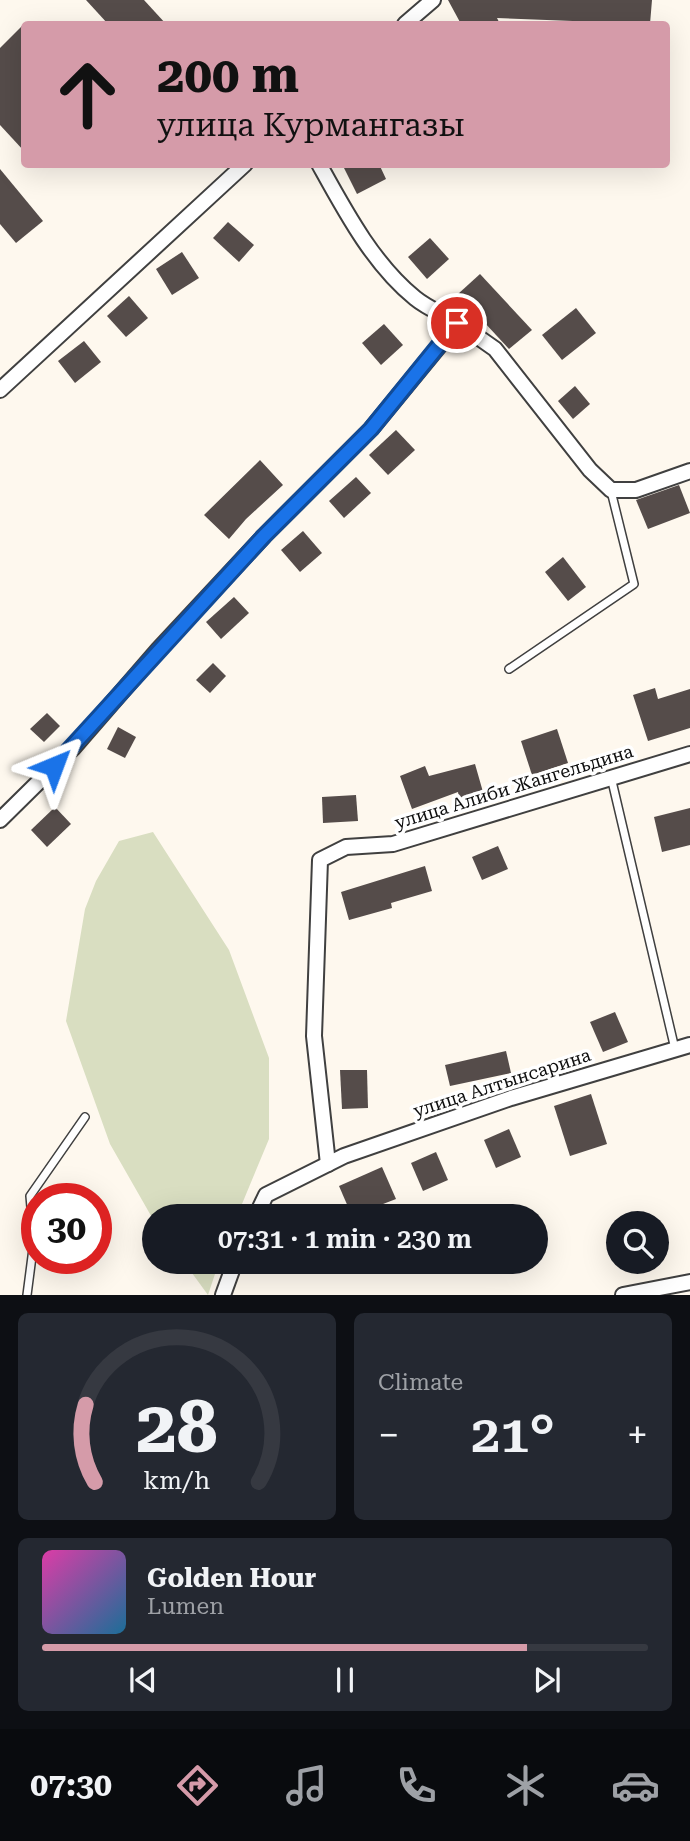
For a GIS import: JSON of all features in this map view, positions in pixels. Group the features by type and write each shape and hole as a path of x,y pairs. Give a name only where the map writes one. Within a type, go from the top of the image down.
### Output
{"street":[{"path":"408,21 432,0"},
{"path":"0,390 240,168"},
{"path":"321,168 350,221 401,286 418,301 495,349 590,470 611,490 636,490 690,471"},
{"path":"0,820 73,748 158,650 371,429 457,323"},
{"name":"улица Алиби Жангельдина","path":"328,1164 314,1036 320,860 346,847 393,844 690,754"},
{"name":"улица Алтынсарина","path":"262,1204 266,1195 328,1164 511,1098 690,1045"},
{"path":"223,1295 231,1274"},
{"path":"624,1295 690,1282"}],"lane":[{"path":"509,669 634,584 611,490"},
{"path":"611,777 675,1049"},
{"path":"27,1295 34,1241 30,1196 85,1116"}],"green space":[{"path":"153,832 229,950 269,1058 269,1139 242,1204 144,1204 110,1144 66,1021 85,909 96,881 119,841"},
{"path":"193,1274 215,1274 208,1295"}],"building":[{"path":"86,0 144,0 163,21 105,21"},
{"path":"448,0 652,0 650,21 497,18 498,21 459,21"},
{"path":"21,27 21,148 0,125 0,48"},
{"path":"344,168 381,168 386,179 357,194"},
{"path":"0,169 43,221 16,243 0,224"},
{"path":"228,222 254,245 239,262 213,238"},
{"path":"430,238 449,259 427,279 408,257"},
{"path":"182,252 199,278 172,295 156,269"},
{"path":"480,274 532,330 509,349 458,294"},
{"path":"129,296 148,318 126,337 107,316"},
{"path":"576,308 596,333 562,360 542,335"},
{"path":"384,324 403,345 381,365 362,343"},
{"path":"84,341 101,362 75,383 58,361"},
{"path":"575,386 590,404 573,419 558,401"},
{"path":"396,430 415,450 388,475 369,455"},
{"path":"260,460 283,485 246,519 229,539 204,515"},
{"path":"356,477 371,493 344,518 329,501"},
{"path":"679,485 690,513 648,529 636,500"},
{"path":"303,531 322,553 300,572 281,550"},
{"path":"563,557 586,587 568,601 545,572"},
{"path":"234,597 249,613 221,639 206,622"},
{"path":"213,663 226,676 210,693 196,680"},
{"path":"655,688 658,699 690,689 690,728 648,741 633,695"},
{"path":"47,713 60,726 44,742 30,729"},
{"path":"118,727 136,737 125,758 107,749"},
{"path":"557,729 568,763 532,775 521,741"},
{"path":"475,764 483,792 459,798 458,792 412,809 400,776 425,766 429,776"},
{"path":"356,795 358,821 323,823 322,797"},
{"path":"55,807 71,824 47,847 31,830"},
{"path":"690,808 690,845 662,852 654,817"},
{"path":"498,846 508,869 482,880 472,857"},
{"path":"425,866 432,891 391,903 392,908 349,920 341,892"},
{"path":"615,1012 628,1042 603,1052 590,1022"},
{"path":"506,1051 511,1073 450,1086 445,1065"},
{"path":"340,1070 367,1070 368,1108 342,1109"},
{"path":"591,1094 607,1144 570,1156 554,1106"},
{"path":"509,1129 521,1157 496,1168 484,1140"},
{"path":"436,1152 448,1180 423,1191 411,1163"},
{"path":"382,1167 396,1199 383,1204 347,1204 339,1186"}],"route":[{"path":"54,766 264,536 371,429 457,323"}]}
